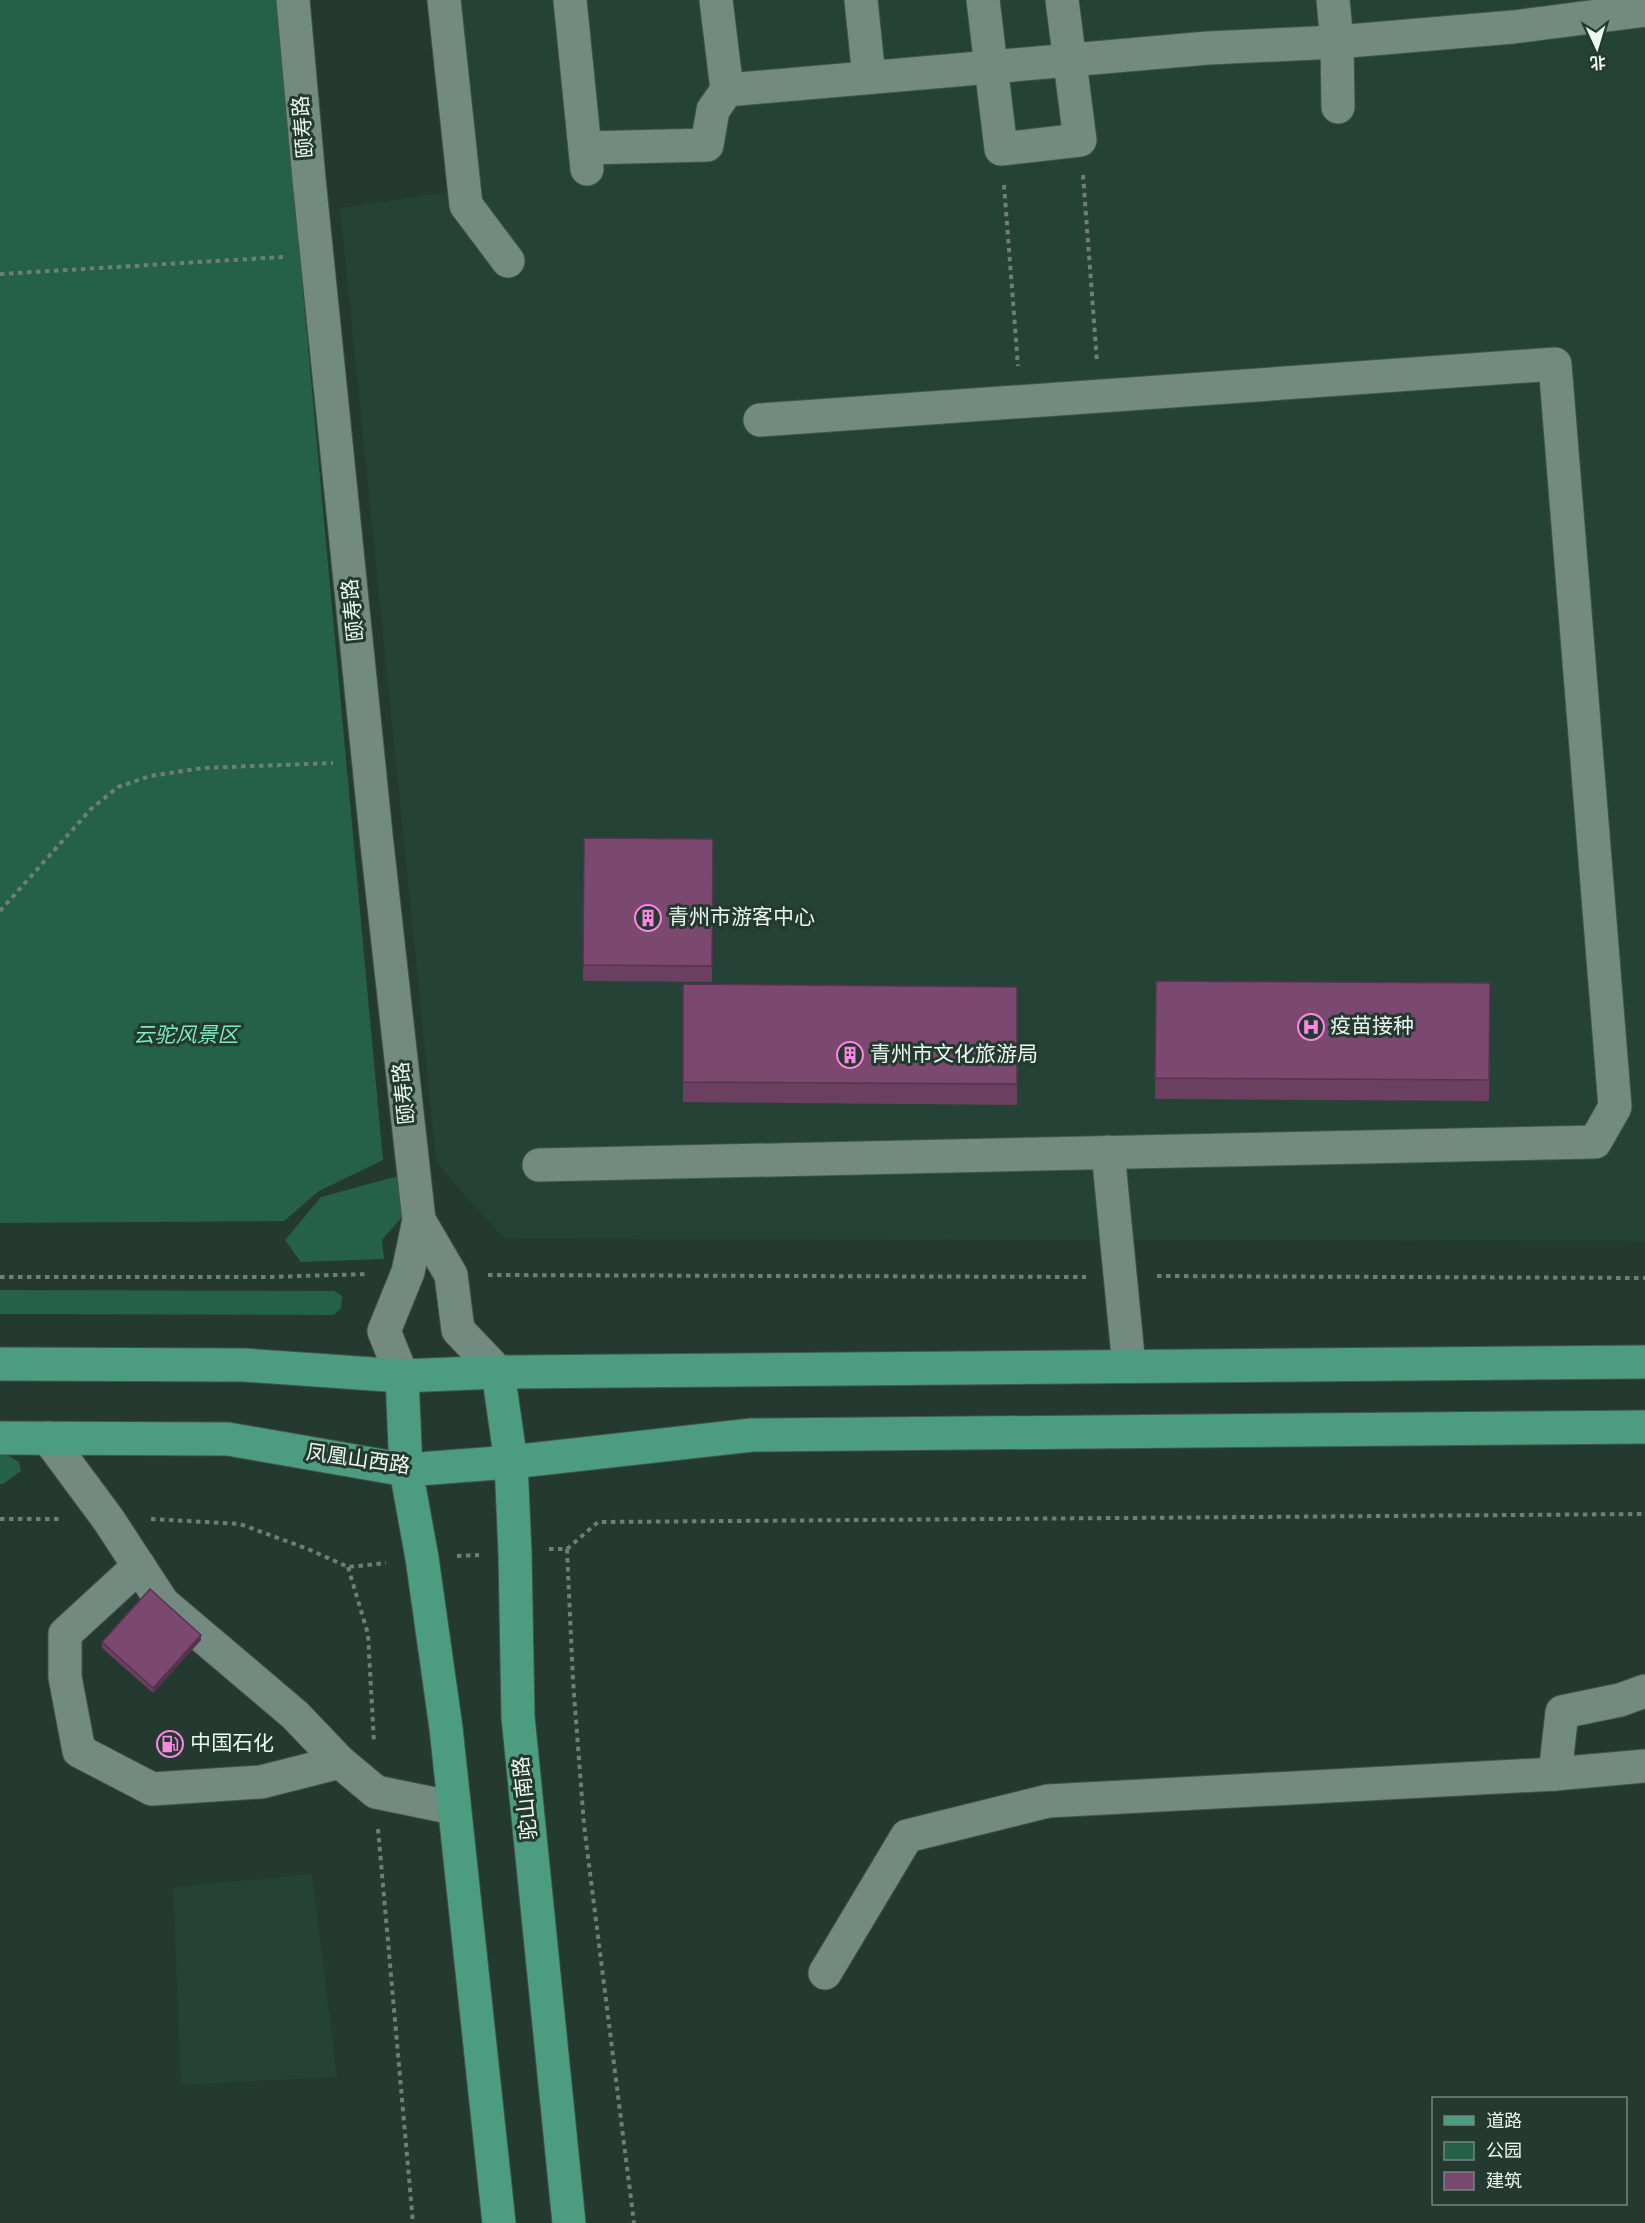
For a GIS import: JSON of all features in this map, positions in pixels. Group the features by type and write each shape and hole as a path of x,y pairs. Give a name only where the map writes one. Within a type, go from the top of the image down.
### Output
{"main road":[{"path":"0,1364 243,1365 402,1376 498,1372 1645,1362"},
{"name":"驼山南路","path":"498,1372 511,1462 516,1564 518,1717 569,2223"},
{"path":"402,1376 406,1470 446,1728 499,2223"},
{"name":"凤凰山西路","path":"0,1438 228,1439 406,1470 511,1462 752,1435 1645,1427"}],"street":[{"name":"颐寿路","path":"293,0 316,255 419,1220"},
{"path":"444,0 466,205 508,261"},
{"path":"570,0 586,159 707,145 713,110 727,90 716,0"},
{"path":"861,0 869,77"},
{"path":"983,0 1001,148 1080,140 1062,0"},
{"path":"1333,0 1337,42 1338,107"},
{"path":"727,90 1208,48 1337,42 1511,13 1645,10"},
{"path":"539,1165 1595,1142 1615,1107 1555,364 760,420"},
{"path":"1108,1152 1129,1366"},
{"path":"402,1376 384,1330 408,1272 419,1220"},
{"path":"419,1220 452,1275 458,1330 498,1372"},
{"path":"48,1438 108,1519 163,1603 295,1715 340,1762 376,1792 454,1808"},
{"path":"139,1566 65,1634 65,1677 79,1751 152,1789 261,1782 340,1762"},
{"path":"1556,1774 1562,1712 1620,1700 1645,1691"},
{"path":"825,1973 907,1836 1048,1802 1556,1774 1645,1766"}],"path":[{"path":"1080,140 1100,396"},
{"path":"1001,148 1020,401"},
{"path":"0,273 316,255"},
{"path":"0,911 91,809 118,787 150,776 202,768 369,762"},
{"path":"0,1277 267,1276 408,1272"},
{"path":"452,1275 1263,1275 1645,1278"},
{"path":"634,2223 584,1825 573,1681 567,1549 598,1522 1645,1514"},
{"path":"240,1524 308,1549 348,1567 368,1634 379,1864 413,2223"}],"shaded area":[{"path":"430,0 1645,0 1645,1241 504,1239 436,1162 340,208 450,192"},
{"path":"312,1874 337,2077 181,2085 173,1887"}],"green space":[{"name":"云驼风景区","path":"0,0 276,0 383,1160 319,1191 284,1221 0,1223"},
{"path":"398,1176 402,1217 382,1240 384,1259 301,1262 285,1240 321,1197"},
{"path":"0,1290 334,1291 342,1296 341,1308 334,1315 0,1314"},
{"path":"0,1451 19,1462 21,1471 3,1484 0,1484"}],"building":[{"name":"青州市游客中心","path":"584,838 713,839 712,966 583,965"},
{"path":"1156,981 1490,983 1489,1080 1155,1078"},
{"name":"青州市文化旅游局","path":"683,984 1017,987 1017,1084 683,1082"},
{"path":"150,1589 201,1635 153,1688 102,1642"}],"place":[{"name":"青州市游客中心","path":"648,918"},
{"name":"疫苗接种","path":"1311,1027"},
{"name":"青州市文化旅游局","path":"850,1055"},
{"name":"中国石化","path":"170,1744"}]}
